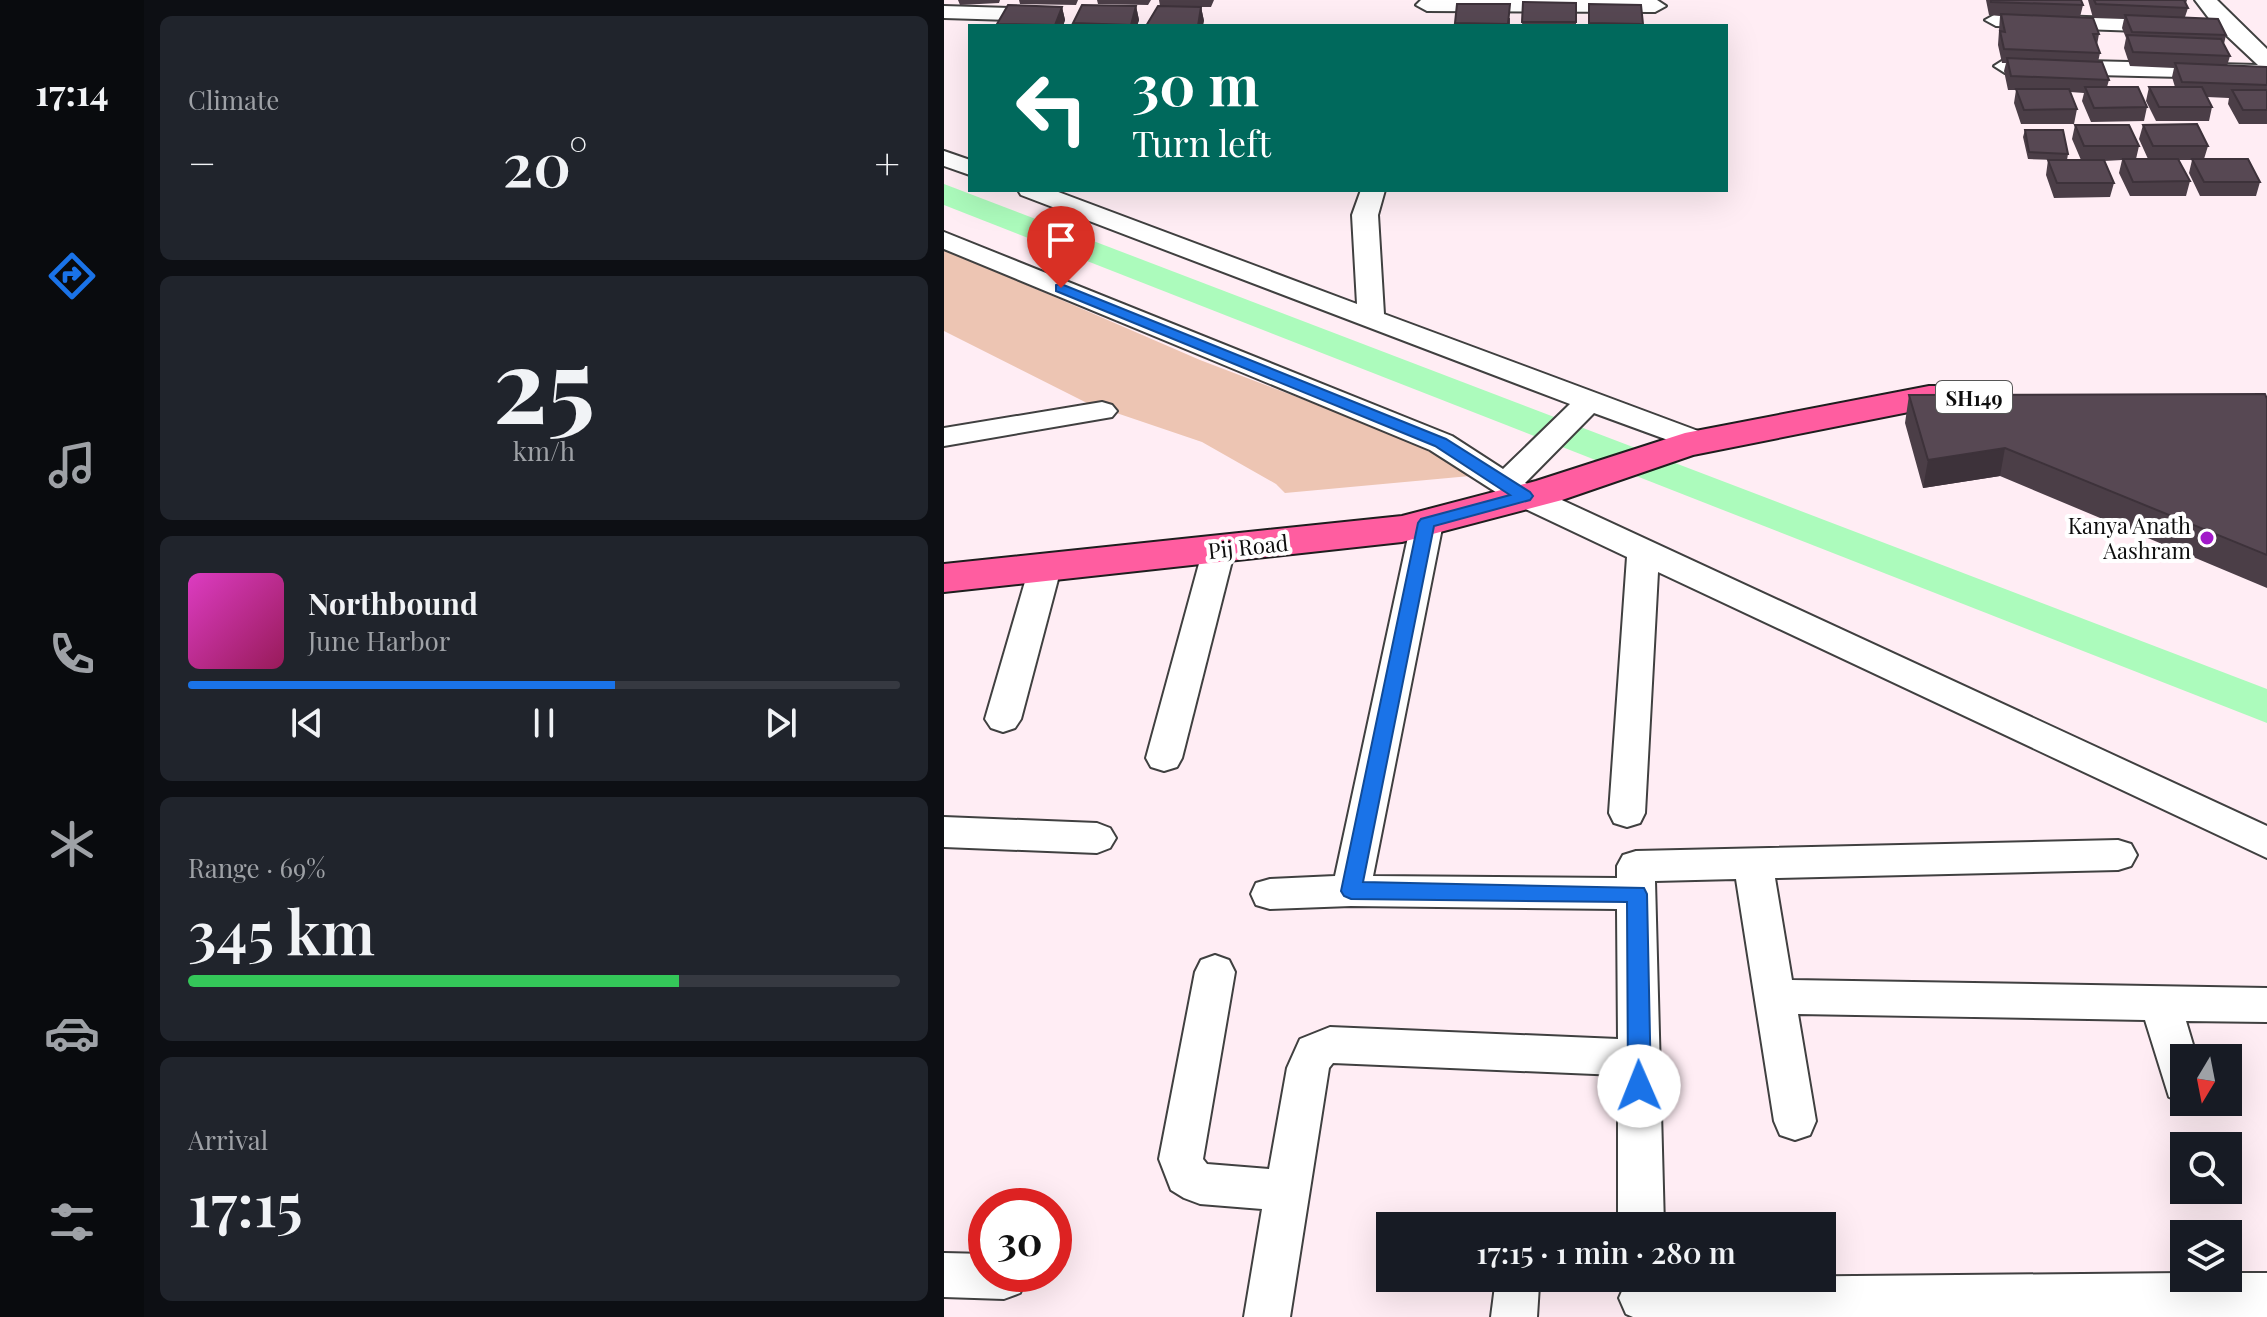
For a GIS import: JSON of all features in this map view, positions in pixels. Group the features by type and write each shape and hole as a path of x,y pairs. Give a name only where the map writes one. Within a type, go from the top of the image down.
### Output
{"main road":[{"name":"SH149","path":"1524,486 1692,444 1929,397 2006,397"},
{"name":"Pij Road","path":"944,578 1402,529 1427,523 1524,486"}],"street":[{"path":"2206,0 2267,61"},
{"path":"1426,10 1463,2 1655,6"},
{"path":"944,12 1051,16"},
{"path":"1996,20 2232,28"},
{"path":"2098,24 2117,69"},
{"path":"2005,66 2267,72"},
{"path":"944,158 968,167"},
{"path":"1035,192 1371,317 1692,444"},
{"path":"1371,317 1365,215 1372,192"},
{"path":"944,240 1441,443 1643,551 2267,843"},
{"path":"1524,486 1587,404"},
{"path":"944,437 1102,411"},
{"path":"1351,891 1427,523"},
{"path":"1164,758 1219,549"},
{"path":"1627,813 1643,551"},
{"path":"1003,719 1045,568"},
{"path":"944,832 1097,838"},
{"path":"1641,1212 1636,866 2118,855"},
{"path":"1753,863 1795,1121"},
{"path":"1270,894 1351,891 1637,894"},
{"path":"1215,972 1181,1159 1187,1176 1200,1184 1288,1191"},
{"path":"1775,997 2267,1005"},
{"path":"2160,1003 2172,1044"},
{"path":"1267,1317 1308,1068 1315,1052 1330,1045 1639,1058"},
{"path":"944,1275 968,1276"},
{"path":"1642,1298 2114,1306 2267,1295"}],"shaded area":[{"path":"944,249 1200,360 1433,449 1470,476 1285,493 1276,484 1202,442 1087,403 944,331"}],"building":[{"path":"2081,0 2083,5 1991,2"},
{"path":"2094,0 2184,0 2188,8 2096,4"},
{"path":"1523,2 1576,3 1576,22 1522,22"},
{"path":"1457,4 1510,4 1508,24 1455,23"},
{"path":"1589,4 1641,5 1643,24 1589,23"},
{"path":"1008,5 1062,7 1055,24 997,24"},
{"path":"1082,5 1136,6 1131,24 1073,23"},
{"path":"1158,6 1201,7 1198,24 1147,24"},
{"path":"2001,14 2093,18 2099,34 2093,34 2100,53 2004,49 2000,31 2005,32"},
{"path":"2125,15 2218,19 2226,35 2132,32"},
{"path":"2127,35 2221,39 2230,56 2133,52"},
{"path":"2007,58 2102,62 2109,80 2011,76"},
{"path":"2175,63 2267,67 2267,85 2182,82"},
{"path":"2085,87 2138,87 2147,107 2094,108"},
{"path":"2149,87 2202,87 2212,107 2159,107"},
{"path":"2016,89 2069,89 2077,109 2024,110"},
{"path":"2232,90 2267,90 2267,110 2243,110"},
{"path":"2197,124 2208,146 2153,146 2143,125"},
{"path":"2075,125 2129,125 2139,146 2084,146"},
{"path":"2025,130 2063,130 2068,154 2029,152"},
{"path":"2123,159 2178,159 2190,181 2133,182"},
{"path":"2192,159 2248,159 2260,182 2204,182"},
{"path":"2048,160 2104,160 2114,183 2057,183"},
{"name":"Kanya Anath Aashram","path":"2265,394 2267,555 2005,448 1928,460 1909,395"}],"waterway":[{"path":"944,194 2267,707"}],"place":[{"name":"Kanya Anath Aashram","path":"2207,538"}],"route":[{"path":"1061,288 1441,443 1524,496 1427,523 1351,891 1637,894 1639,1086"}]}
